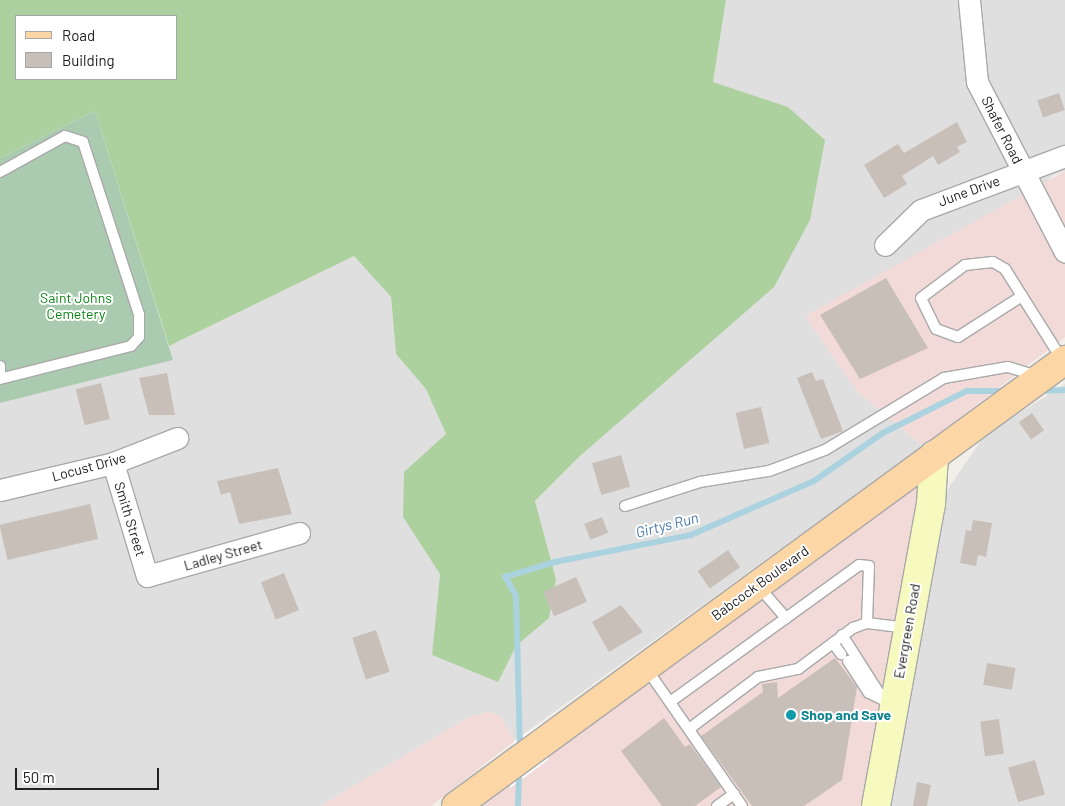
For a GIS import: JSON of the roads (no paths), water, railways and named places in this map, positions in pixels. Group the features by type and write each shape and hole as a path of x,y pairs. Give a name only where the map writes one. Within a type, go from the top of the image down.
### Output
{"main road":[{"name":"Babcock Boulevard","path":"456,806 984,417 1064,361"}],"street":[{"name":"Shafer Road","path":"969,0 977,82 1065,252"},
{"name":"June Drive","path":"885,245 921,210 959,192 1024,173 1065,156"},
{"name":"Locust Drive","path":"0,490 114,463 177,438"},
{"name":"Evergreen Road","path":"876,806 889,701 931,504 934,455"},
{"name":"Smith Street","path":"114,463 147,576"},
{"name":"Ladley Street","path":"147,576 299,533"}],"lane":[{"path":"0,172 65,136 82,142 139,314 139,337 131,346 0,379"},
{"path":"1022,296 958,337 936,329 922,298 979,260 1005,269 1064,361"},
{"path":"0,366 0,374"},
{"path":"625,506 700,482 769,471 825,450 944,378 1008,367 1035,381"},
{"path":"670,702 859,565 869,566 867,623"},
{"path":"757,585 786,618"},
{"path":"689,729 758,677 798,669 842,635 867,623 906,628"},
{"path":"842,635 889,701"},
{"path":"833,642 869,692 889,701"},
{"path":"646,667 742,806"},
{"path":"717,806 734,794"}],"waterway":[{"name":"Girtys Run","path":"1040,391 1065,390"},
{"name":"Girtys Run","path":"520,749 516,596 505,577 555,562 691,535 814,481 883,433 967,391 1005,391"},
{"name":"Girtys Run","path":"518,806 519,771"}],"place":[{"name":"Shop and Save","path":"791,715"}],"park label":[{"name":"Saint Johns Cemetery","path":"76,306"}]}
